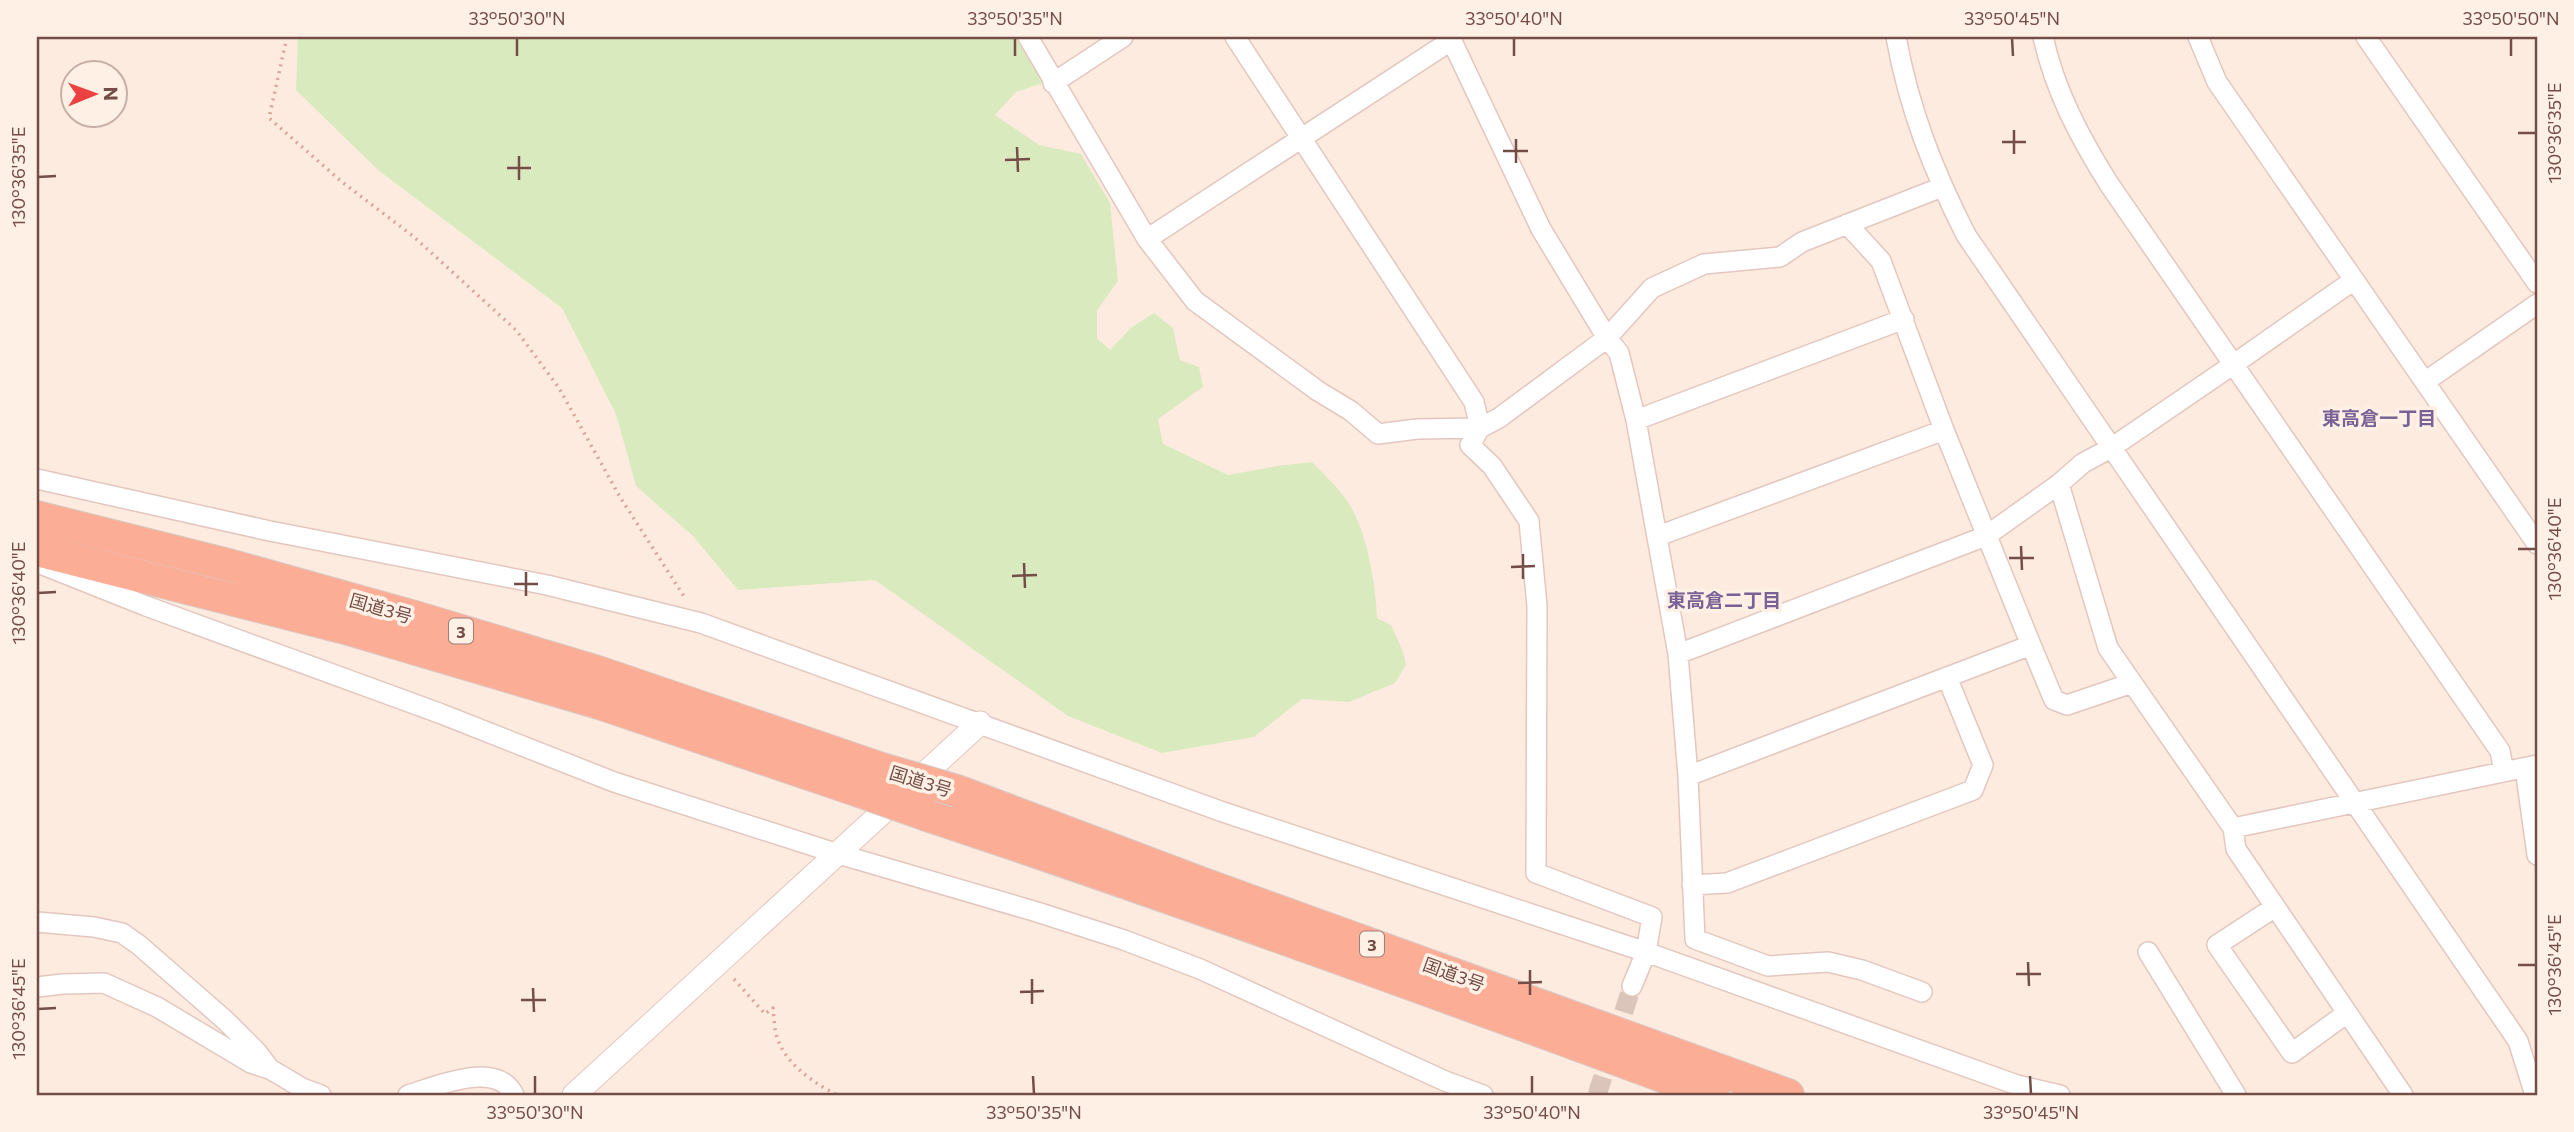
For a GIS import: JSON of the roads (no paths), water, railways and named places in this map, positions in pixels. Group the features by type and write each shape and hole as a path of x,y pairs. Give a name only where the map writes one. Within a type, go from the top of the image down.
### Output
{"highway":[{"name":"国道3号","path":"37,517 229,565 598,672 869,780 924,814 1510,1019 1713,1095"},
{"name":"国道3号","path":"37,550 370,635 869,780 957,791 1198,882 1788,1095"}],"street":[{"path":"1028,37 1147,239 1195,301 1318,391 1351,411 1378,434 1417,429 1480,428 1499,418 1607,338 1651,288 1704,264 1780,257 1802,242 1942,187"},
{"path":"1054,83 1123,37"},
{"path":"1235,37 1474,402 1480,428 1471,445 1492,466 1529,521 1537,606 1536,873 1653,917 1646,952 1632,986"},
{"path":"1896,37 1903,78 1923,143 1966,235 2518,1041 2535,1095"},
{"path":"2043,37 2060,94 2080,138 2500,751 2504,772"},
{"path":"2198,37 2217,82 2537,544"},
{"path":"2366,37 2537,283"},
{"path":"1147,239 1303,139 1451,38 1541,229 1607,338 1619,353 1636,420 1678,654 1688,776 1695,939 1768,967 1828,962 1862,970 1922,992"},
{"path":"1847,224 1881,261 1944,430 2054,700 2067,705 2132,683"},
{"path":"1678,654 1986,536 2059,484 2083,463 2110,448 2354,280"},
{"path":"2426,381 2537,304"},
{"path":"1636,420 1904,319"},
{"path":"1658,536 1944,430"},
{"path":"37,479 270,531 547,585 701,623 1223,812 1646,952 2017,1085 2060,1095"},
{"path":"2059,484 2108,648 2233,828 2236,849 2403,1095"},
{"path":"37,563 439,713 614,782 835,853 1124,940 1200,970 1445,1081 1483,1095"},
{"path":"1688,776 2031,645"},
{"path":"1692,885 1727,883 1973,790 1983,765 1947,677"},
{"path":"574,1095 979,723"},
{"path":"2233,828 2531,766 2537,855"},
{"path":"2275,907 2217,945 2292,1054 2347,1013"},
{"path":"37,922 94,926 122,933 226,1021 270,1069"},
{"path":"2148,952 2236,1095"},
{"path":"37,987 104,983 157,1007 251,1063 270,1069 302,1088 321,1095"},
{"path":"408,1095 467,1077 487,1076 502,1083 513,1091 514,1095"}],"tunnel":[{"path":"1597,1095 1632,986"}],"district":[{"name":"東高倉一丁目","path":"2379,417"},
{"name":"東高倉二丁目","path":"1724,599"}]}
